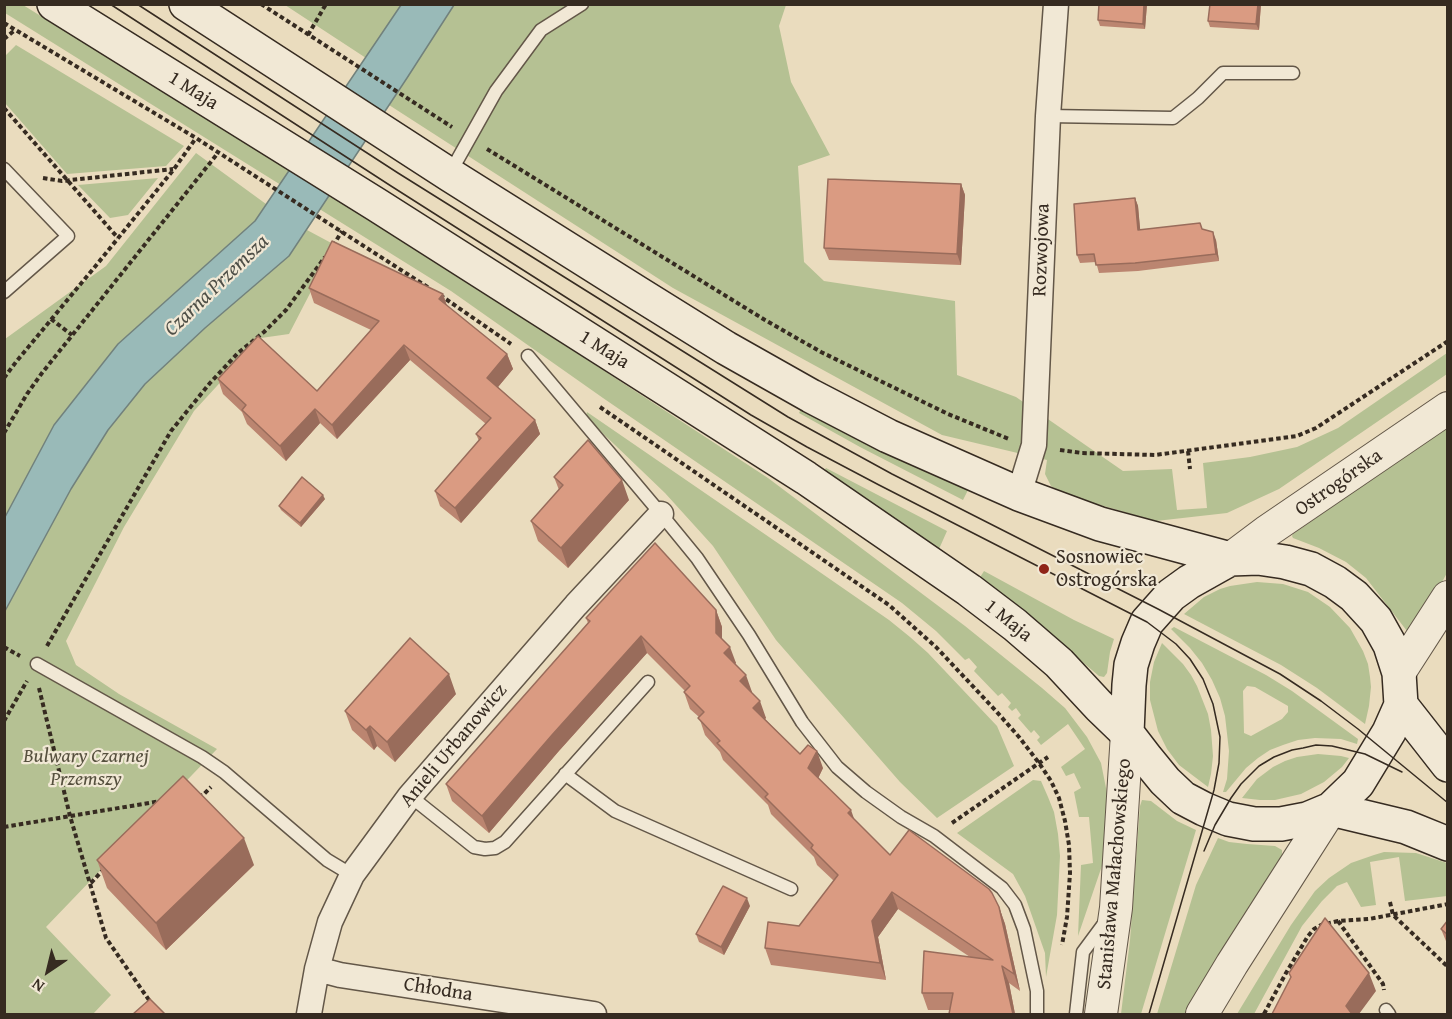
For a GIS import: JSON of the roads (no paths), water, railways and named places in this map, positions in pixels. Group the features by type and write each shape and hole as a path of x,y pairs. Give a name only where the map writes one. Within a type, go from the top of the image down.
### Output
{"main road":[{"name":"1 Maja","path":"54,4 806,478 969,590 1059,663 1127,733 1147,759 1183,798 1228,819 1254,825 1281,824 1307,819 1331,809"},
{"path":"186,4 303,81 726,348 888,436 1019,494 1100,524 1230,559 1258,558 1286,562 1311,569 1335,582 1354,596 1376,620 1390,645 1400,673 1401,705 1389,732 1367,770 1354,788 1331,809"},
{"path":"1127,733 1131,665 1147,622 1171,595 1230,559"},
{"path":"1401,705 1448,765"},
{"path":"1331,809 1406,827 1448,844"}],"street":[{"name":"Rozwojowa","path":"1019,494 1034,445 1048,116 1056,4"},
{"name":"Ostrogórska","path":"1230,559 1448,408"},
{"name":"Anieli Urbanowicz","path":"309,1014 317,969 330,922 352,875 410,796 576,605 661,514"},
{"path":"1400,673 1448,597"},
{"name":"Stanisława Małachowskiego","path":"1101,1014 1116,908 1127,733"},
{"path":"1202,1014 1331,809"},
{"name":"Chłodna","path":"317,969 340,975 594,1014"}],"lane":[{"path":"450,174 496,91 541,30 582,4"},
{"path":"1048,116 1173,118 1198,98 1223,73 1293,73"},
{"path":"4,292 68,236 7,171"},
{"path":"528,356 697,558 749,635 802,722 837,767 866,792 901,817 934,836 1002,888 1016,905 1024,928 1037,991 1037,1014"},
{"path":"37,664 202,757 224,772 327,860 352,875"},
{"path":"410,796 474,847 495,848 505,842 648,682"},
{"path":"565,774 615,811 791,889"},
{"path":"1076,1014 1083,952 1116,908"}],"water":[{"name":"Czarna Przemsza","path":"401,5 454,5 289,256 205,328 145,384 108,430 71,489 5,611 5,517 54,425 118,344 255,221"}],"tram line":[{"path":"110,4 751,415 879,485 1147,622 1176,644 1190,659 1203,679 1213,704 1220,737 1219,763 1214,790 1149,1014"},
{"path":"137,4 398,173 788,417 892,474 1158,609 1280,674 1358,729 1448,803"},
{"path":"1204,851 1215,825 1241,784 1259,766 1274,757 1316,745 1332,746 1365,754 1402,772"}],"place":[{"name":"Sosnowiec Ostrogórska","path":"1044,569"}],"park label":[{"name":"Bulwary Czarnej Przemszy","path":"86,768"}]}
